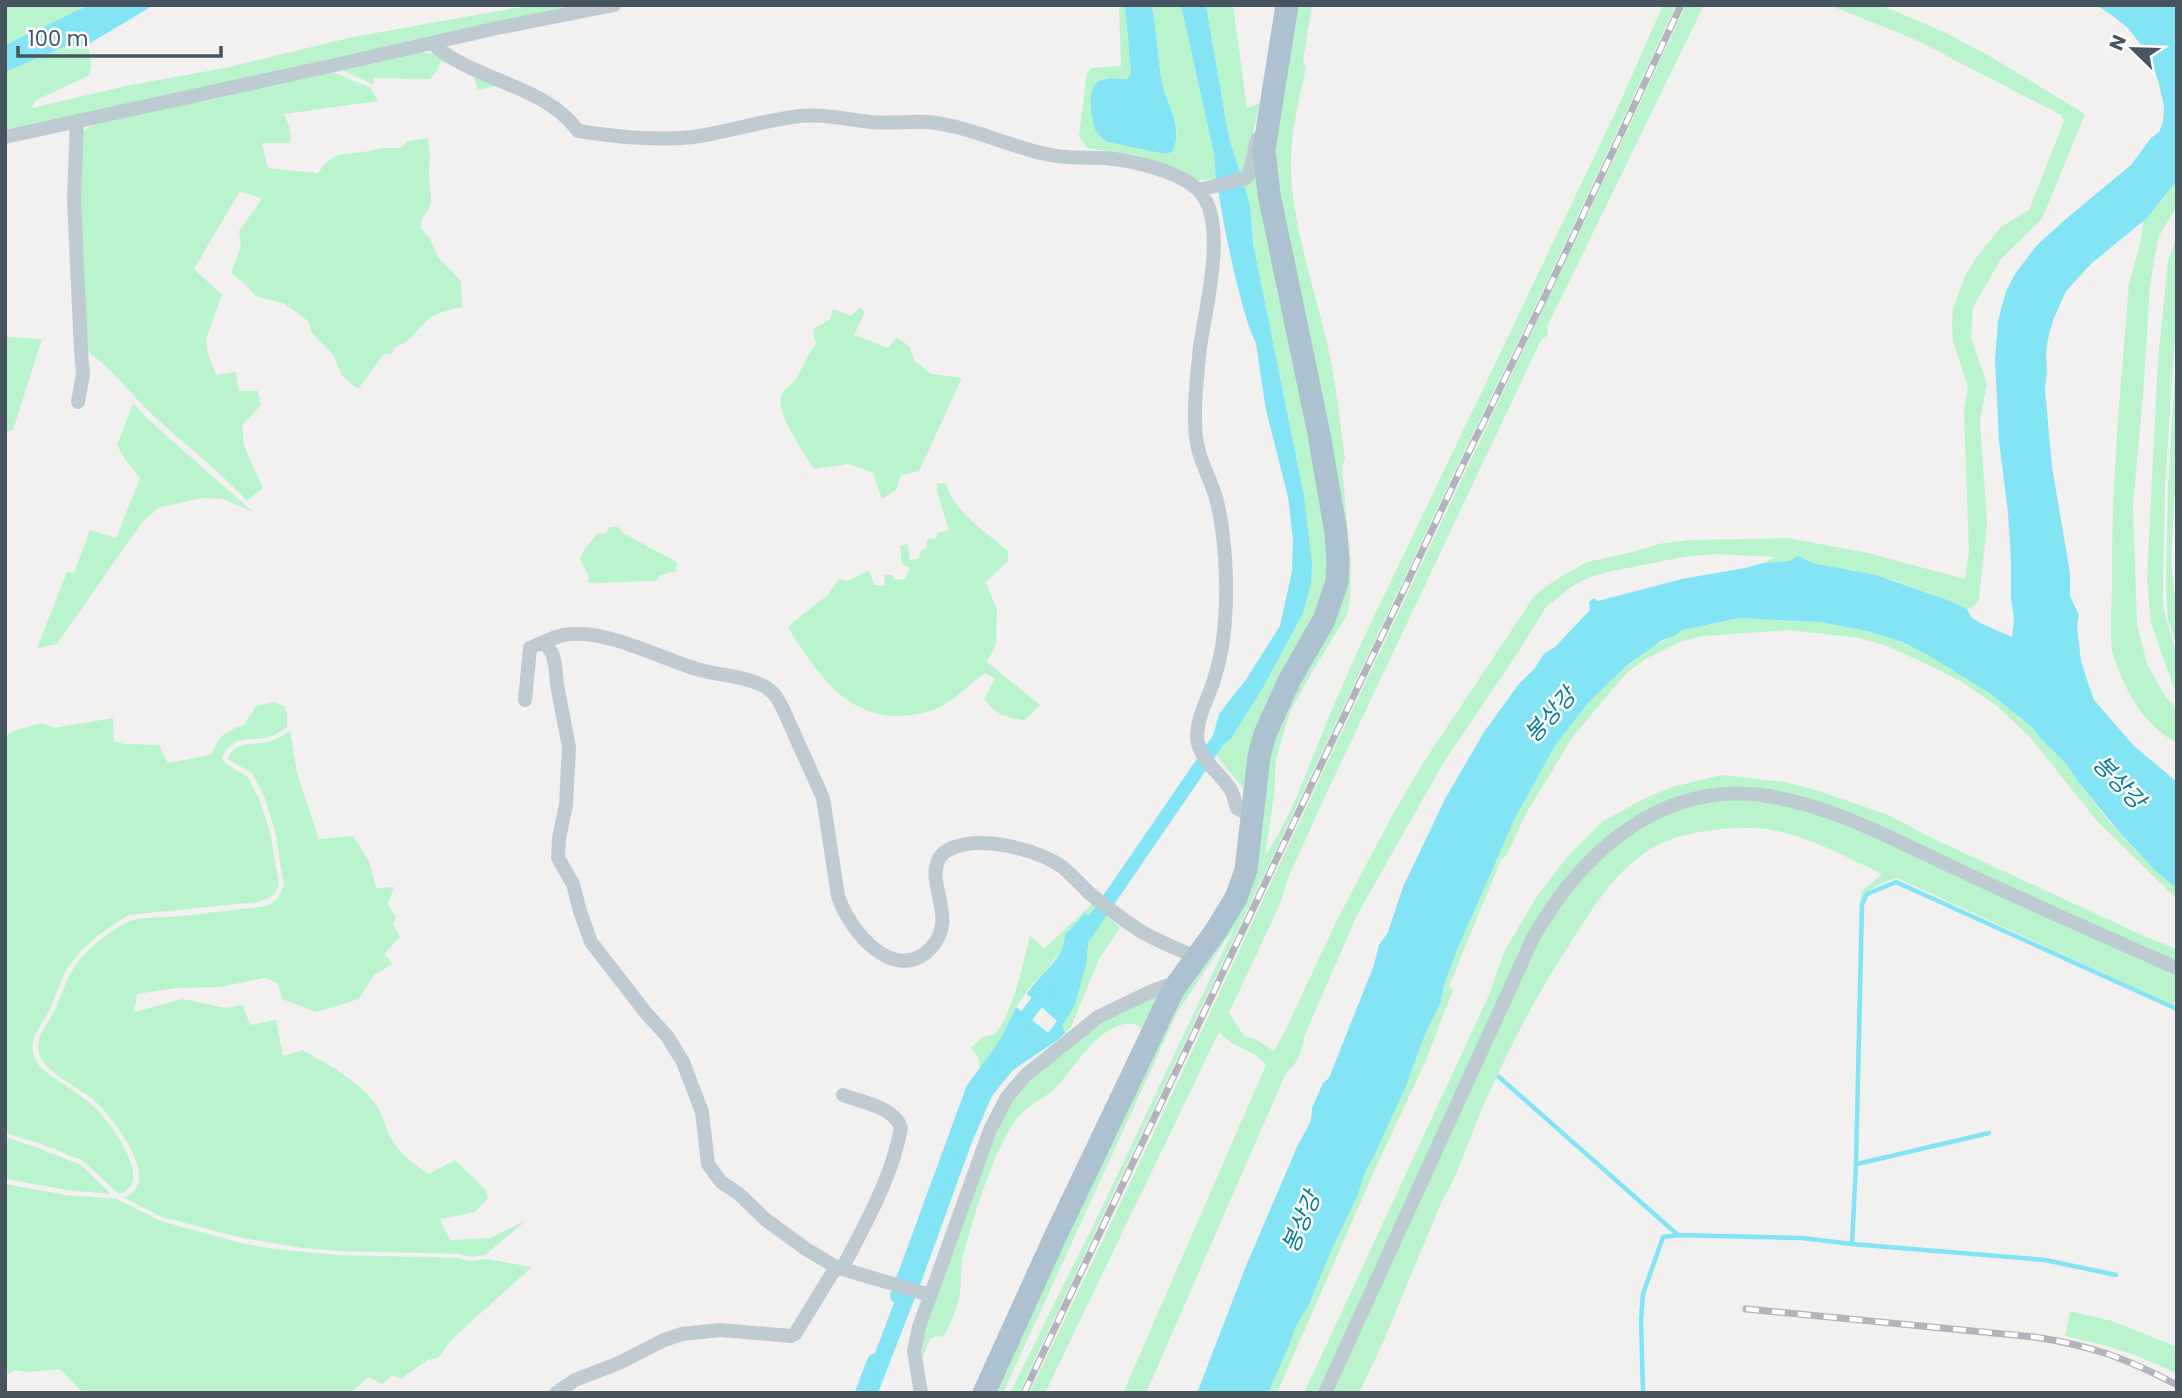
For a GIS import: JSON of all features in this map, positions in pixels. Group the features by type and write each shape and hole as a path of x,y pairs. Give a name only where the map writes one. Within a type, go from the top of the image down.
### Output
{"main road":[{"path":"984,1393 1055,1237 1179,981 1236,898 1246,870 1259,756 1265,734 1289,681 1328,610 1337,582 1336,533 1319,434 1269,194 1264,150 1287,5"}],"street":[{"path":"5,137 614,5"},
{"path":"432,43 459,62 546,103 571,121 578,131 637,138 694,137 817,115 871,122 928,122 948,125 1045,154 1130,161 1173,175 1199,190 1211,212 1213,281 1200,347 1195,394 1196,439 1219,509 1224,552 1226,618 1220,658 1209,698 1198,722 1197,734 1204,758 1233,793 1237,808 1252,816"},
{"path":"1199,190 1246,178 1250,172 1260,121 1271,102"},
{"path":"77,121 74,199 83,374 78,402"},
{"path":"525,700 530,648 572,634 603,638 697,669 752,681 769,689 783,709 823,798 842,910 858,934 882,954 897,960 921,955 936,940 943,917 936,881 938,859 952,848 979,843 1032,853 1058,864 1089,892 1139,930 1197,958"},
{"path":"544,642 552,653 555,664 556,685 569,747 566,805 558,858 573,884 591,942 667,1037 683,1062 702,1112 708,1164 713,1173 787,1236 839,1268 926,1293"},
{"path":"1325,1393 1533,938 1558,897 1575,876 1612,840 1650,816 1690,800 1726,795 1763,796 1802,805 1857,823 2177,968"},
{"path":"921,1393 915,1350 926,1293 990,1130 1007,1097 1026,1074 1098,1017 1179,981"},
{"path":"556,1393 575,1380 682,1334 720,1330 791,1336 795,1334 839,1268 877,1200 901,1128 895,1116 843,1095"}],"green space":[{"path":"5,5 89,5 5,45"},
{"path":"533,5 581,5 5,130 5,72 66,46 87,45 91,61 88,76 36,100 32,108 126,86 225,68 353,37"},
{"path":"1119,5 1125,5 1131,73 1128,79 1102,79 1093,104 1092,120 1095,128 1107,142 1165,154 1172,152 1177,133 1176,124 1161,80 1152,5 1181,5 1214,154 1216,179 1196,180 1139,156 1087,148 1079,136 1087,73 1091,68 1121,66"},
{"path":"1206,5 1233,5 1247,108 1260,103 1241,174 1230,142"},
{"path":"1295,5 1312,5 1303,62 1306,67 1293,134 1291,180 1298,228 1328,347 1338,403 1345,459 1342,467 1351,567 1350,597 1347,615 1290,712 1276,759 1265,856 1289,814 1358,650 1618,107 1663,5 1676,5 1019,1393 1010,1393 1095,1222 1235,926 1177,1013 1003,1393 992,1393 1178,997 1231,922 1272,735 1339,601 1272,161"},
{"path":"1686,5 1704,5 1547,327 1548,335 1541,340 1329,788 1288,878 1280,904 1229,1013 1244,1036 1257,1040 1274,1051 1338,918 1423,763 1535,595 1555,580 1587,562 1658,544 1688,540 1788,538 1868,553 1965,579 1969,552 1964,412 1968,387 1953,341 1953,309 1965,276 1976,258 2001,227 2029,210 2064,121 2061,115 1914,39 1829,5 1881,5 1944,32 1993,58 2085,114 2042,219 2001,259 1973,307 1971,338 1987,384 1980,420 1987,524 1979,599 1973,607 1967,609 1893,580 1816,564 1805,558 1763,563 1775,557 1715,554 1684,557 1590,577 1574,585 1546,607 1444,762 1357,915 1304,1037 1299,1057 1286,1073 1146,1393 1123,1393 1266,1065 1219,1032 1045,1393 1029,1393 1148,1145"},
{"path":"417,52 436,54 501,85 477,90 474,75 441,61 430,79 373,78 374,85 336,67"},
{"path":"326,69 371,88 378,101 284,114 290,132 290,143 262,143 268,168 318,173 326,162 338,155 381,148 401,148 408,141 428,138 431,199 429,209 422,218 421,229 429,237 438,257 461,281 462,307 435,315 402,345 395,347 392,354 384,354 358,389 342,376 334,356 312,333 308,321 285,304 255,296 231,273 241,246 239,231 262,199 240,191 194,269 222,295 206,339 216,375 236,372 239,391 258,391 261,405 242,425 244,446 263,488 247,501 154,416 103,364 83,349 80,136 86,129 102,120 214,99"},
{"path":"1256,169 1306,390 1331,581 1250,797 1212,747 1215,749 1231,739 1264,686 1303,613 1311,584 1304,496 1253,243 1250,206 1244,185"},
{"path":"2177,181 2177,206 2158,238 2150,286 2133,505 2137,624 2147,664 2165,696 2177,709 2177,743 2154,726 2136,705 2113,654 2111,630 2115,472 2129,284 2143,221"},
{"path":"2177,236 2177,306 2165,486 2163,607 2177,656 2177,690 2173,686 2151,623 2147,579 2158,359 2168,261"},
{"path":"860,307 865,312 854,335 888,348 897,337 910,347 914,360 931,374 962,378 919,471 901,475 896,490 882,499 873,473 848,464 814,469 791,432 780,401 783,392 796,380 816,344 813,329 830,319 833,309 851,316"},
{"path":"5,337 42,339 13,430 5,432"},
{"path":"2177,338 2177,455 2171,561 2177,616 2177,647 2168,620 2166,586 2168,486"},
{"path":"133,403 253,512 223,499 202,498 160,507 142,522 57,644 37,648 67,572 74,573 90,530 116,538 140,478 117,445"},
{"path":"937,483 946,484 964,513 1008,551 1008,561 986,582 997,610 996,644 987,662 1040,705 1025,720 1002,715 988,704 984,699 995,679 985,673 948,703 927,712 901,716 881,715 863,709 848,700 821,675 788,628 828,595 839,579 847,581 869,570 874,585 884,586 885,575 892,575 894,580 905,579 910,568 902,564 900,546 908,544 910,560 919,559 921,550 927,548 927,539 936,538 937,533 949,530 937,492"},
{"path":"610,527 618,527 623,533 677,562 676,571 661,575 656,581 589,583 580,559 597,534 606,533"},
{"path":"1739,618 1819,622 1866,630 1908,645 1977,683 2031,726 2064,762 2125,839 2177,889 2177,899 2097,821 2030,737 1997,706 1962,682 1887,646 1859,638 1790,630 1703,636 1682,641 1649,657 1629,671 1572,738 1527,812 1506,856 1501,860 1449,986 1453,990 1426,1060 1277,1393 1268,1393 1406,1086 1426,1032 1441,1002 1444,985 1457,950 1489,873 1514,820 1556,744 1589,702 1638,655 1682,630"},
{"path":"275,702 285,707 287,727 272,736 238,741 227,749 222,757 225,763 248,777 259,799 270,832 279,884 274,895 259,902 128,915 97,936 79,953 66,970 48,1013 34,1036 32,1047 40,1067 93,1106 126,1152 132,1165 133,1178 129,1188 119,1194 83,1161 5,1133 5,737 13,731 42,723 54,728 113,718 114,741 124,744 159,745 168,763 211,755 223,735 244,725 256,706"},
{"path":"290,731 297,773 319,839 353,836 369,861 376,888 394,887 388,904 396,917 393,924 400,937 384,954 393,964 374,975 359,999 316,1012 282,999 278,983 264,978 220,987 176,988 137,994 134,1012 183,999 226,1008 243,1005 250,1025 276,1020 283,1056 303,1050 353,1081 377,1106 393,1142 412,1162 429,1174 455,1160 485,1189 488,1198 475,1212 440,1219 450,1240 490,1238 527,1220 485,1255 472,1257 459,1254 302,1248 242,1238 162,1217 123,1197 131,1194 139,1181 138,1169 130,1147 102,1108 51,1070 38,1051 39,1039 72,971 89,949 112,931 139,919 260,907 271,904 278,898 284,885 275,831 264,796 252,773 228,757 240,746 269,742"},
{"path":"1721,775 1785,782 1888,815 1932,838 2177,949 2177,964 1804,800 1677,800 1563,881 1322,1393 1304,1393 1489,995 1504,952 1537,896 1568,856 1603,821 1672,787"},
{"path":"1732,798 1773,801 1842,822 2177,971 2177,997 2173,1005 1897,878 1876,886 1860,903 1862,891 1882,874 1835,851 1786,833 1741,828 1702,832 1664,842 1640,856 1617,877 1558,962 1491,1089 1359,1393 1330,1393 1534,946 1557,909 1604,855 1634,832 1667,814 1702,803"},
{"path":"1093,903 1120,928 1099,959 1071,1027 1065,1033 1061,1026 1075,1005 1089,937 1093,930 1065,935 1065,945 1016,1007 1002,1036 980,1069 978,1057 971,1048 983,1037 994,1034 1006,1016 1030,935 1044,949"},
{"path":"1165,994 1145,1031 1129,1023 1102,1035 1053,1090 1023,1112 1010,1129 993,1163 963,1255 960,1292 954,1316 943,1337 930,1339 921,1361 922,1333 1010,1097 1081,1032 1156,995"},
{"path":"5,1137 81,1165 111,1194 67,1190 5,1179"},
{"path":"5,1184 66,1195 117,1199 161,1221 241,1243 274,1249 339,1255 458,1258 472,1261 487,1259 532,1267 453,1338 438,1358 427,1360 401,1379 393,1375 382,1384 368,1377 351,1393 93,1393 80,1390 60,1369 27,1372 15,1370 5,1374"},
{"path":"2070,1311 2112,1321 2177,1347 2177,1374 2122,1351 2065,1336"}],"water":[{"path":"89,5 154,5 87,45 66,46 5,72 5,45"},
{"path":"1125,5 1152,5 1161,77 1175,124 1172,152 1165,154 1107,142 1095,129 1091,96 1095,85 1106,79 1128,79 1131,73"},
{"path":"1181,5 1206,5 1230,142 1241,174 1216,179 1214,154"},
{"name":"봉상강","path":"2096,5 2172,5 2177,10 2177,181 2147,218 2092,263 2066,291 2054,318 2046,351 2045,389 2052,467 2070,573 2070,596 2079,615 2077,626 2081,661 2094,700 2134,746 2177,782 2177,889 2121,834 2066,764 2032,727 1991,694 1902,642 1868,631 1820,622 1739,618 1682,630 1662,640 1625,667 1589,702 1556,744 1514,820 1457,950 1444,985 1441,1002 1426,1032 1406,1086 1268,1393 1197,1393 1246,1266 1297,1147 1311,1121 1312,1108 1323,1083 1329,1078 1374,965 1379,945 1388,932 1403,887 1445,799 1484,732 1518,685 1544,654 1555,647 1590,610 1589,602 1594,598 1598,601 1682,579 1763,563 1790,561 1798,556 1816,564 1876,575 1945,599 1967,609 1971,617 1980,623 2012,637 2014,619 2011,561 1999,441 1995,359 1998,321 2006,291 2037,245 2131,165 2151,138 2159,132 2163,121 2164,106 2158,80 2144,49 2128,28"},
{"path":"1244,185 1250,206 1253,243 1304,496 1312,563 1311,584 1303,613 1264,686 1231,739 1215,749 1212,747 1212,740 1219,714 1247,678 1280,626 1292,571 1293,540 1288,497 1266,410 1256,344 1235,274 1218,189"},
{"path":"1085,913 1101,926 1093,930 1089,937 1086,964 1075,1005 1062,1026 1065,1033 1013,1070 992,1096 972,1142 919,1288 904,1282 982,1075 980,1069 1002,1036 1016,1007 1048,1033 1057,1021 1027,994 1061,952 1065,935"},
{"path":"896,1288 916,1295 878,1393 864,1393 875,1353 897,1295"}],"waterway":[{"path":"1084,936 1223,733"},
{"path":"2116,1275 2045,1260 1852,1244 1862,904 1867,894 1896,882 2177,1009"},
{"path":"1016,1030 1046,990"},
{"path":"897,1296 973,1089 990,1066"},
{"path":"1499,1077 1678,1235 1802,1238 1852,1244"},
{"path":"1857,1164 1989,1133"},
{"path":"1643,1393 1643,1294 1663,1237 1678,1235"},
{"path":"862,1393 874,1361"}],"railway":[{"path":"1024,1393 1681,5"},
{"path":"1746,1309 2035,1337 2108,1354 2177,1385"}]}
